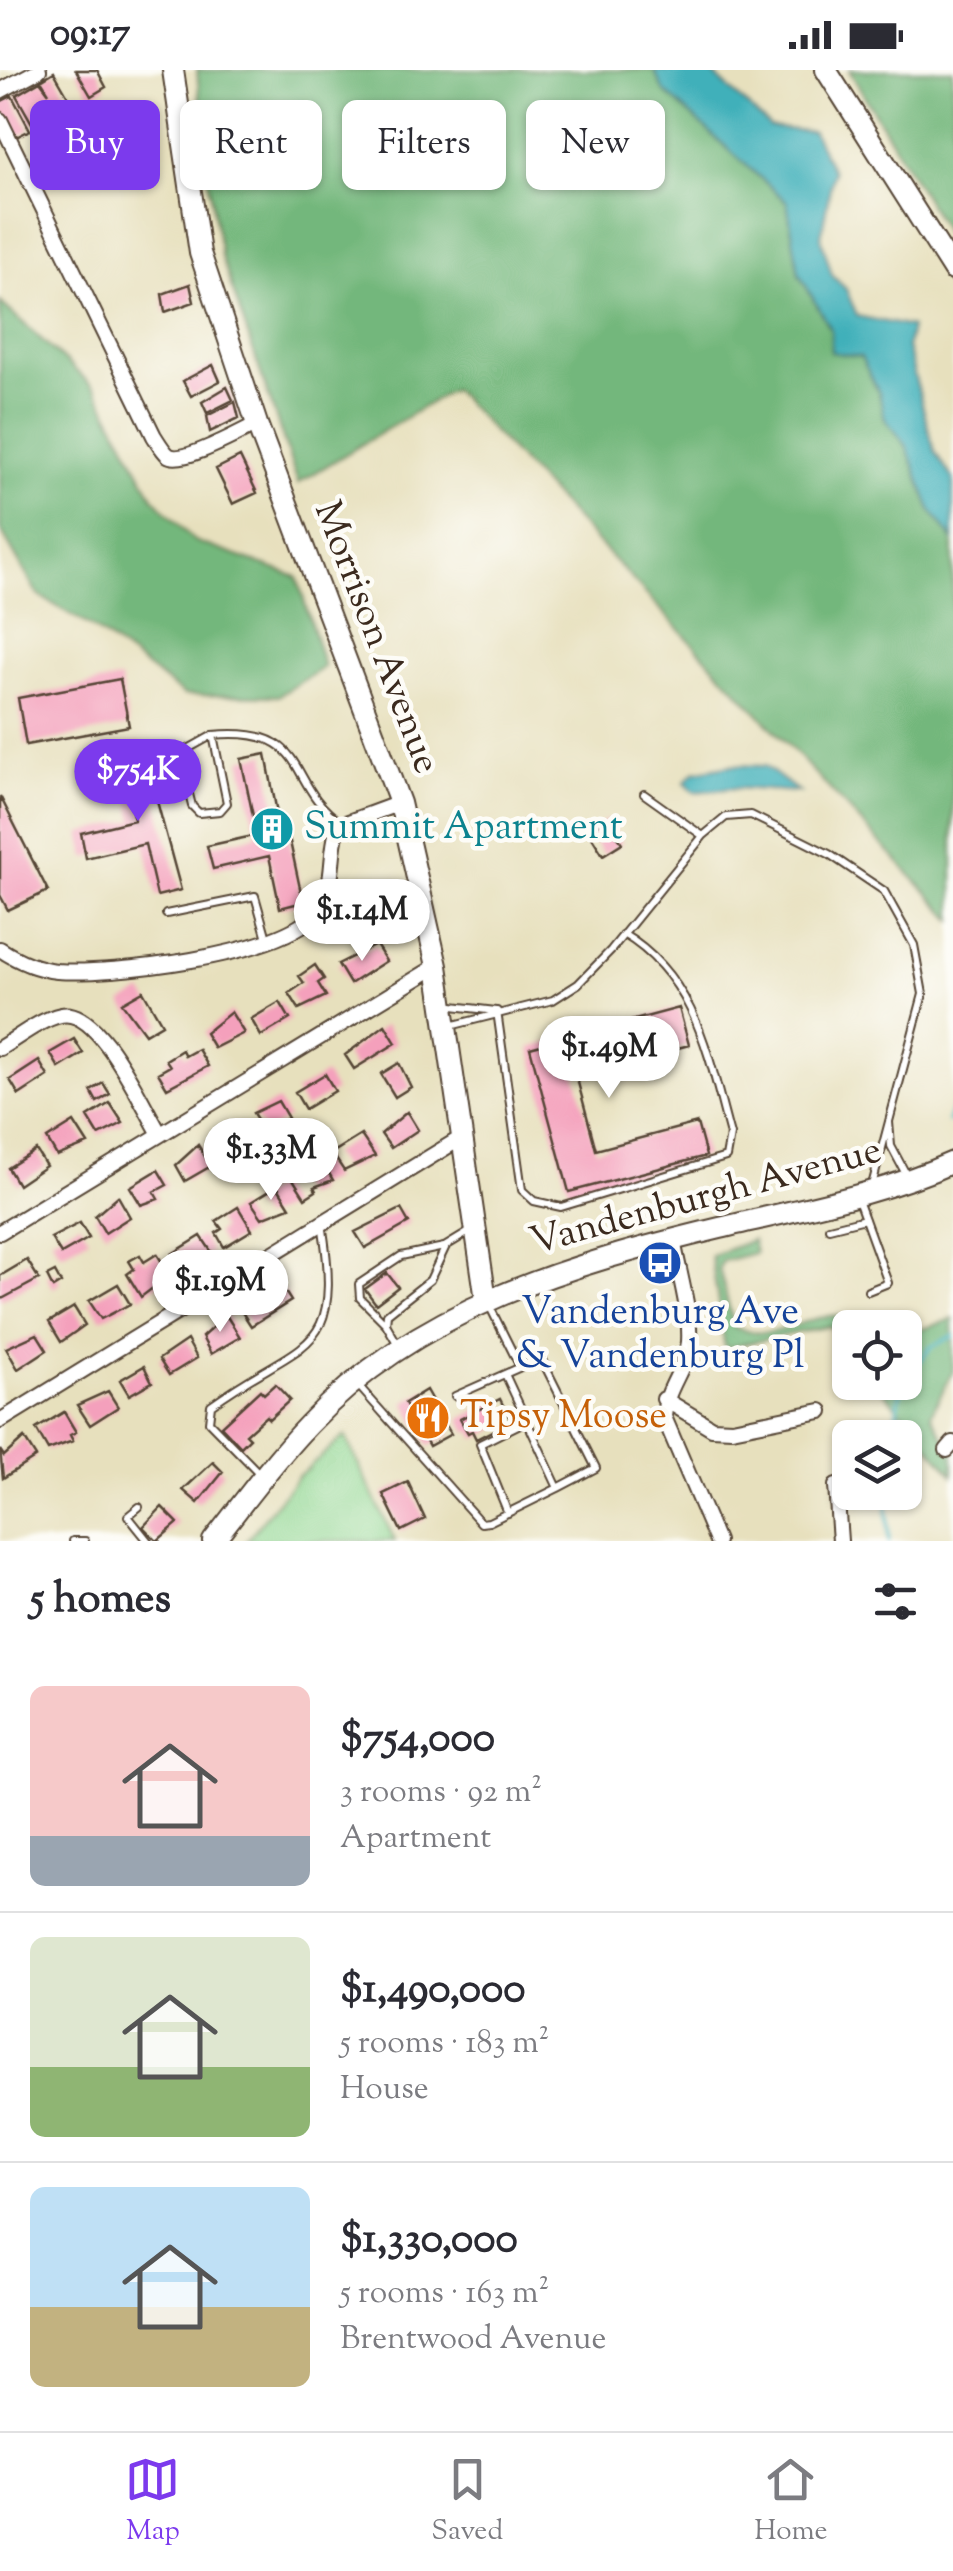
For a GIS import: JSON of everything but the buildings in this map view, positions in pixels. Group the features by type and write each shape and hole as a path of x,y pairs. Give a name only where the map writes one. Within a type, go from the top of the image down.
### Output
{"street":[{"name":"Morrison Avenue","path":"172,70 200,254 257,424 400,804 437,966 486,1300"},
{"path":"826,70 953,270"},
{"path":"0,91 32,72"},
{"path":"0,120 154,436 168,455 178,459 257,424"},
{"path":"0,949 35,967 90,970 268,943 299,928 320,907 334,874 335,837 344,824 400,804"},
{"path":"0,1232 437,966"},
{"path":"0,1048 51,1019 81,1015 99,1032 160,1134"},
{"path":"0,1421 461,1138"},
{"name":"Vandenburgh Avenue","path":"213,1541 310,1423 400,1349 486,1300 587,1262 863,1193 953,1162"},
{"path":"673,1239 689,1339 686,1357 664,1399 664,1417 717,1541"},
{"path":"664,1399 712,1428 732,1429 821,1411"},
{"path":"838,1510 840,1541"}],"lane":[{"path":"213,735 226,803 220,811 199,813 192,806 179,754 213,735 246,732 273,741 294,757 321,809 344,824"},
{"path":"644,794 702,836"},
{"path":"444,1028 480,1021 497,1011 553,1000 578,984 624,934 702,836 726,817 751,815 829,854 884,891 914,945 922,994 915,1036 863,1193 865,1218 888,1283 868,1291"},
{"path":"166,914 255,896 268,943"},
{"path":"497,1011 522,1190 534,1201 561,1206 726,1157 730,1135 688,997 648,949 624,934"},
{"path":"440,1006 464,1004 497,1011"},
{"path":"888,1116 891,1146 908,1178"},
{"path":"828,1228 865,1218"},
{"path":"264,1477 209,1422 210,1404 246,1378 280,1365 321,1330 330,1291 322,1221"},
{"path":"400,1349 386,1324 360,1298 359,1284 401,1256 446,1246 476,1228"},
{"path":"386,1324 394,1306 430,1280 446,1246"},
{"path":"486,1300 520,1367"},
{"path":"356,1383 480,1523 596,1468 541,1358 455,1396"},
{"path":"505,1374 558,1488"},
{"path":"508,1513 480,1444 526,1421"},
{"path":"139,1506 128,1516 148,1541"},
{"path":"72,1541 85,1541"}],"green space":[{"path":"197,70 654,70 663,90 787,202 799,274 831,330 831,352 861,356 879,393 885,419 906,445 931,510 953,540 953,920 453,389 298,483 221,256 210,190 322,190 322,100 200,100"},
{"path":"849,70 953,70 953,245"},
{"path":"0,302 96,389 153,497 194,541 297,577 324,667 278,696 184,695 92,627 38,595 0,529"},
{"path":"752,1240 755,1253 723,1261 719,1268 734,1327 772,1332 832,1316 832,1328 725,1348 711,1256"},
{"path":"953,1319 953,1371 931,1414 944,1438 953,1441 953,1475 922,1437 922,1420 908,1420 891,1400 922,1400 922,1329"},
{"path":"345,1436 395,1541 246,1541 298,1476"}],"water":[{"path":"654,70 709,70 770,127 813,132 833,172 821,237 832,275 846,289 857,316 911,327 907,347 935,452 953,479 953,540 931,510 906,445 885,419 879,393 861,357 831,352 831,329 799,274 787,202 663,90"},
{"path":"731,765 765,766 799,792 736,788 694,792 685,782 694,772"}],"waterway":[{"path":"948,1121 953,1109"},
{"path":"922,1358 931,1347 953,1336"},
{"path":"895,1420 899,1400"},
{"path":"887,1510 889,1541"}],"place":[{"name":"Summit Apartment","path":"272,829"},
{"name":"Vandenburg Ave & Vandenburg Pl","path":"660,1263"},
{"name":"Tipsy Moose","path":"428,1418"}]}
